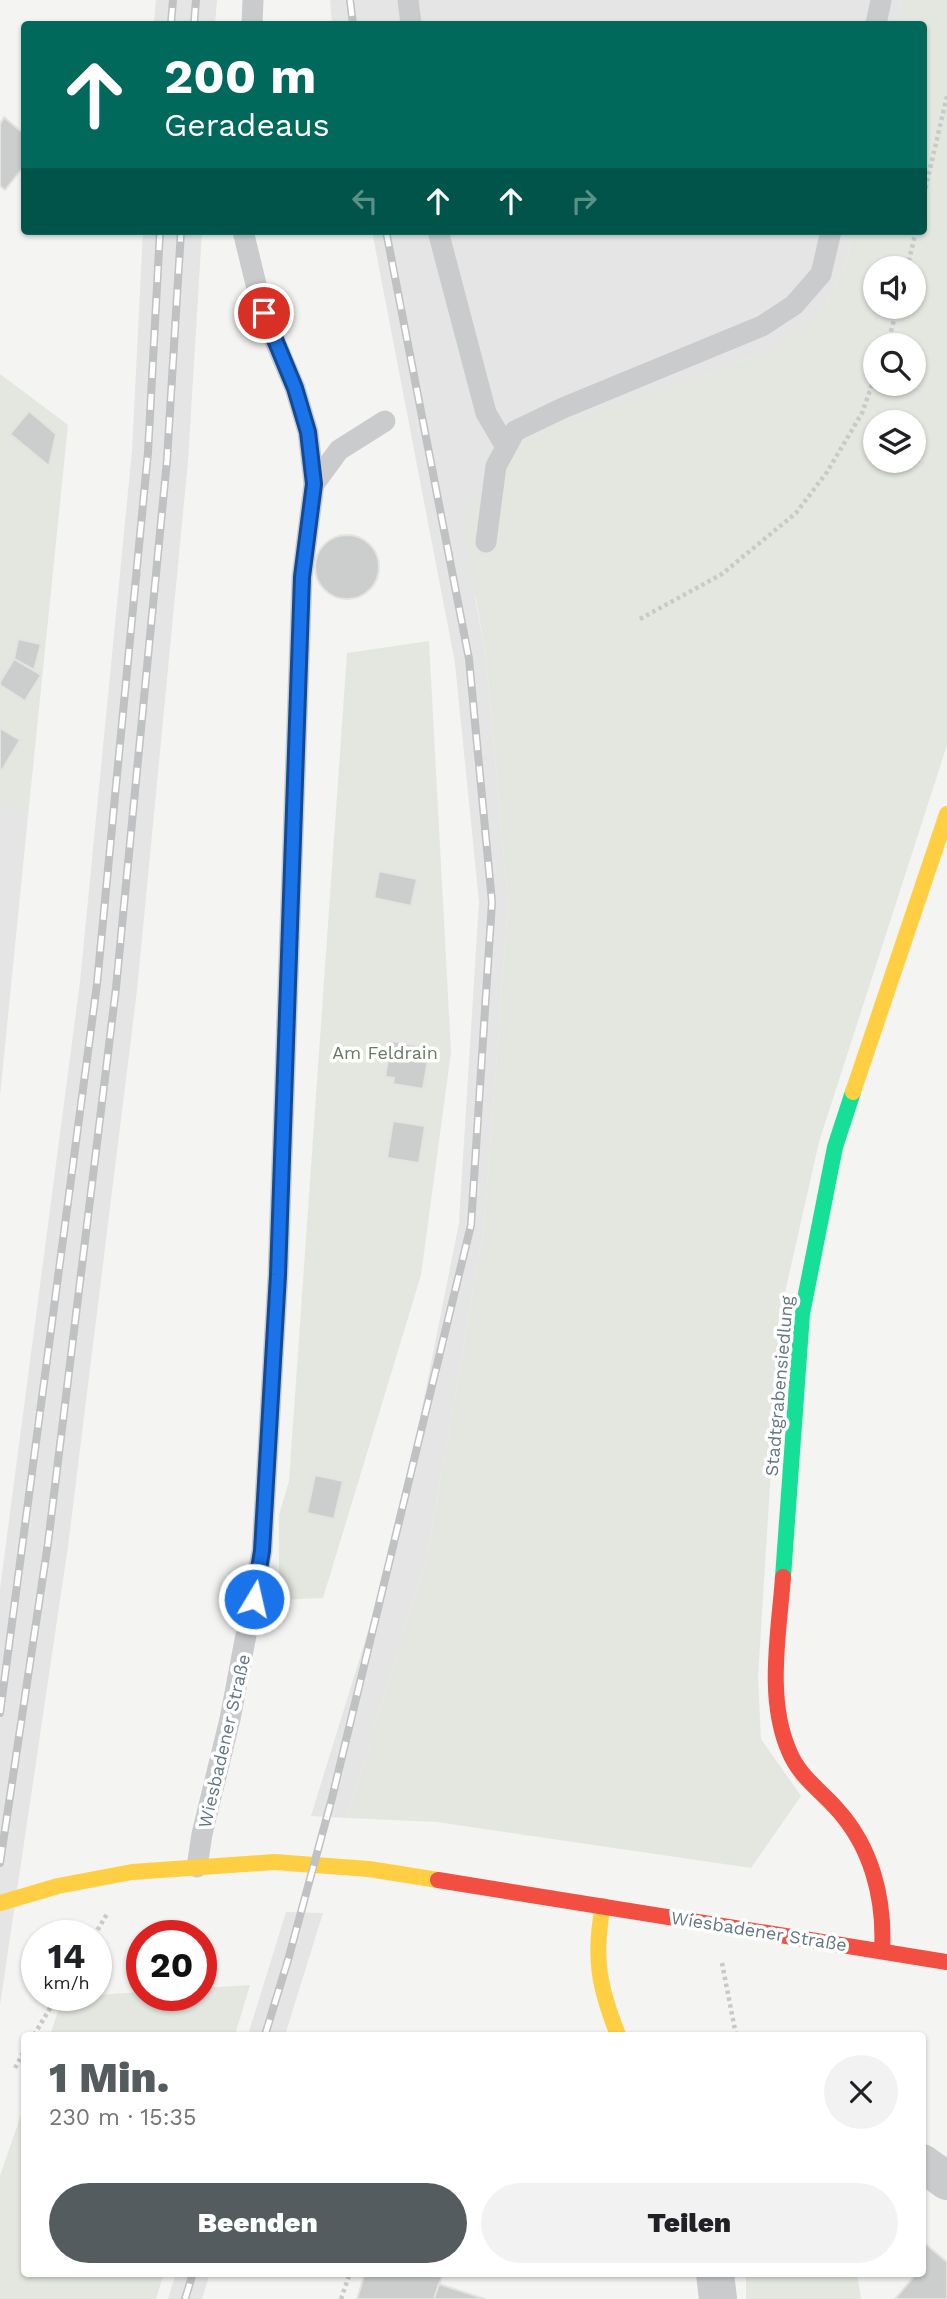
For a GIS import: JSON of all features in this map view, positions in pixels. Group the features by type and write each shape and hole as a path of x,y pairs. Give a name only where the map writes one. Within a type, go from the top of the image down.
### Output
{"street":[{"name":"Stadtgrabensiedlung","path":"882,1951 883,1913 873,1870 862,1843 843,1815 799,1770 785,1743 778,1715 776,1678 802,1314 832,1160 947,814"},
{"name":"Wiesbadener Straße","path":"0,1903 58,1886 132,1872 274,1862 369,1869 947,1962"},
{"path":"603,1906 597,1938 600,1974 610,2018 617,2032"},
{"path":"926,2165 947,2181"},
{"path":"715,2277 718,2299"}],"lane":[{"path":"252,21 253,0"},
{"path":"408,0 411,21"},
{"path":"877,21 881,0"},
{"name":"Wiesbadener Straße","path":"197,1867 202,1834 230,1719 262,1551 278,1275 302,577 314,484 308,432 295,388 264,313 244,235"},
{"path":"439,235 486,412 506,447"},
{"path":"486,542 496,466 515,431 563,408 762,326 794,305 821,274 830,235"},
{"path":"314,484 340,450 385,421"}],"path":[{"path":"927,182 947,96"},
{"path":"910,256 915,235"},
{"path":"640,619 722,574 796,513 827,472 862,413 868,396"},
{"path":"104,1920 113,1905"},
{"path":"36,2032 48,2011"},
{"path":"15,2068 21,2057"},
{"path":"341,2299 349,2277"}],"shaded area":[{"path":"156,0 217,0 215,21 154,21"},
{"path":"330,0 901,0 897,21 332,21"},
{"path":"143,235 202,235 188,461 137,990 68,1546 0,2005 0,1589 80,982 132,451"},
{"path":"373,235 851,235 846,263 823,310 774,348 704,376 475,597 486,657 508,904 484,1228 428,1552 347,1818 311,1816 395,1544 459,1223 479,902 455,663"},
{"path":"0,803 28,816 0,1096"},
{"path":"286,1912 323,1913 286,2032 249,2032"},
{"path":"175,2277 209,2277 202,2299 168,2299"}],"green space":[{"path":"901,0 947,0 947,745 819,1142 781,1310 758,1677 761,1739 801,1796 751,1868 437,1822 347,1818 428,1552 484,1228 508,904 486,657 462,517 528,436 704,376 774,348 823,310 846,263 851,235 927,235 927,21 897,21"},
{"path":"0,374 68,425 28,816 0,803"},
{"name":"Am Feldrain","path":"429,641 451,1052 421,1275 323,1598 279,1600 279,1515 289,1481 347,653"},
{"path":"250,1985 236,2032 51,2032 58,2011 112,2011 112,1994 126,1993 126,2011 217,2011 217,1987"},
{"path":"21,2115 21,2277 163,2277 156,2299 0,2299 0,2176"},
{"path":"746,2277 858,2277 861,2299 746,2299"}],"building":[{"path":"4,117 21,131 21,170 5,190 0,186 0,124"},
{"path":"29,411 56,434 49,466 10,434"},
{"path":"341,535 353,535 370,544 377,555 377,579 370,590 353,599 341,599 329,594 320,585 315,573 315,561 320,549 329,540"},
{"path":"18,639 41,644 34,670 14,659"},
{"path":"14,659 41,675 25,701 0,685"},
{"path":"0,728 20,740 2,770 0,769"},
{"path":"379,871 417,879 411,906 374,898"},
{"path":"391,1041 430,1048 423,1089 393,1084 394,1078 385,1077"},
{"path":"393,1121 425,1126 419,1163 387,1158"},
{"path":"315,1475 343,1481 334,1519 307,1513"},
{"path":"926,2244 947,2262 947,2299 895,2299 914,2277 926,2277"},
{"path":"364,2277 442,2277 434,2299 357,2299"},
{"path":"439,2284 485,2299 434,2299"}],"railway":[{"path":"171,21 173,0"},
{"path":"194,21 196,0"},
{"path":"350,0 353,21"},
{"path":"0,1713 97,984 148,452 160,235"},
{"path":"0,1863 48,1543 116,988 167,460 181,235"},
{"path":"266,2032 332,1798 471,1225 492,902 469,659 387,235"},
{"path":"185,2299 192,2277"}],"traffic: fast":[{"path":"783,1577 802,1314 835,1147 853,1092"}],"traffic: slow":[{"path":"853,1092 947,814"},
{"path":"0,1903 58,1886 132,1872 274,1862 369,1869 438,1880"},
{"path":"603,1906 598,1957 602,1987 617,2032"}],"traffic: jam":[{"path":"783,1577 776,1665 782,1731 798,1768 836,1808 859,1839 874,1875 878,1893 882,1951"},
{"path":"438,1880 947,1962"}],"route":[{"path":"254,1599 262,1551 278,1275 302,577 314,484 308,432 295,388 264,313"}]}
